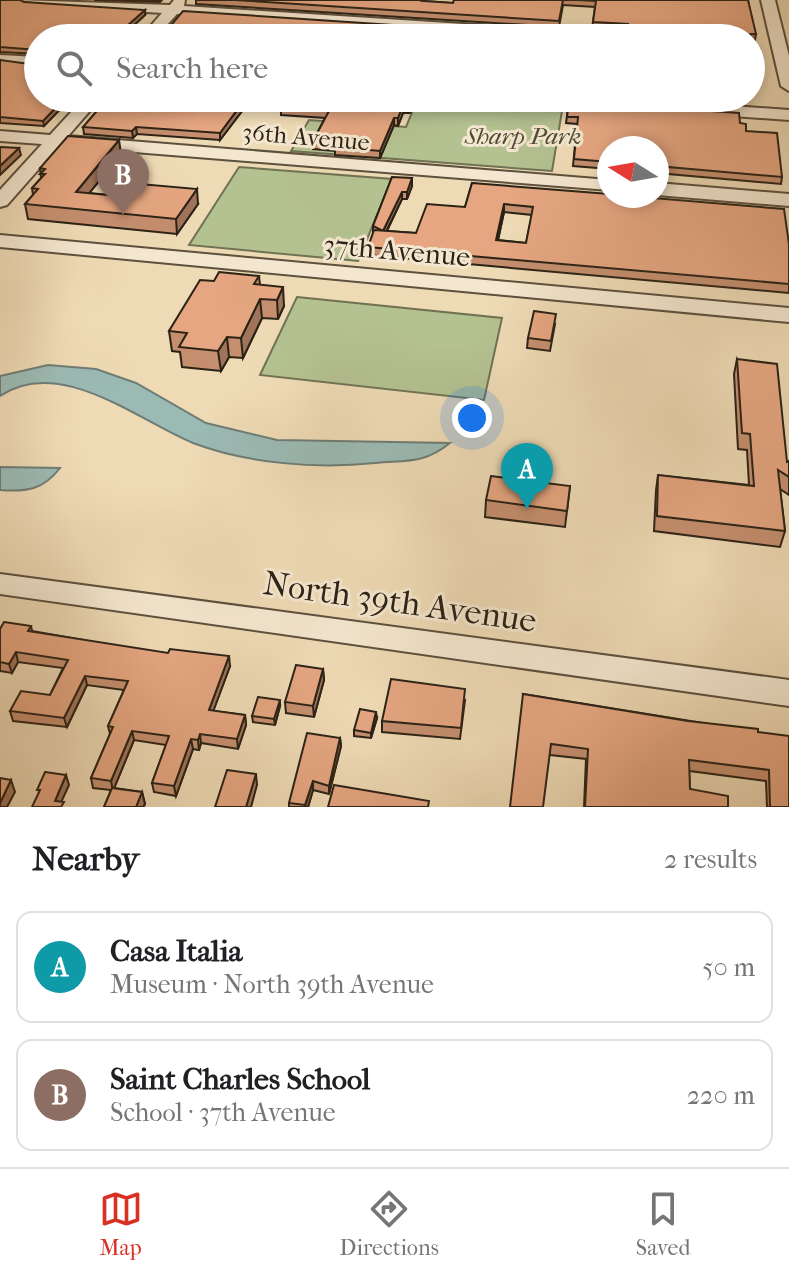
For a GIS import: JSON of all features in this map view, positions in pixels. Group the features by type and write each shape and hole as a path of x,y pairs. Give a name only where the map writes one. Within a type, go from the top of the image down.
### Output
{"street":[{"path":"25,0 177,5 430,24"},
{"path":"768,0 789,86"},
{"path":"160,24 177,5"},
{"path":"0,59 24,61"},
{"path":"0,201 80,112"},
{"path":"747,112 789,115"},
{"name":"36th Avenue","path":"0,136 597,184"},
{"path":"669,190 789,200"},
{"name":"37th Avenue","path":"0,241 789,315"},
{"name":"North 39th Avenue","path":"0,584 789,693"}],"green space":[{"name":"Sharp Park","path":"412,112 562,112 552,171 291,151 309,120 406,127"},
{"path":"239,167 392,179 358,261 189,245"},
{"path":"297,297 502,318 484,400 260,375"}],"water":[{"path":"48,365 96,369 136,383 206,423 277,440 450,443 432,455 406,461 353,465 283,463 237,456 193,443 99,396 73,387 48,383 23,385 0,396 0,376"},
{"path":"0,467 60,468 41,485 10,491 0,490"}],"building":[{"path":"0,0 145,10 129,24 24,24 24,49 0,47"},
{"path":"235,0 423,0 453,3 454,0 563,0 559,21"},
{"path":"578,0 748,0 754,24 593,22 596,1"},
{"path":"183,11 378,24 172,24"},
{"path":"0,60 24,63 24,112 52,112 43,121 0,117"},
{"path":"96,112 236,112 220,133 83,127"},
{"path":"328,112 400,112 398,118 394,118 380,151 335,147 337,143 313,141"},
{"path":"568,112 739,113 740,123 746,124 746,131 777,133 782,177 669,167 669,136 597,136 597,161 574,159 578,117 567,117"},
{"path":"68,136 119,140 76,192 118,196 129,183 197,189 176,219 25,204 38,189 32,188 45,174 40,174 45,169 40,168"},
{"path":"0,147 19,148 0,166"},
{"path":"392,177 412,178 383,231 373,226"},
{"path":"472,183 597,193 597,208 669,208 669,199 784,209 789,244 789,284 368,247 374,230 416,233 427,204 465,207","holes":["504,204 533,207 526,243 496,240"]},
{"path":"219,272 259,276 254,284 283,287 277,300 260,299 241,338 227,337 218,351 179,347 187,333 169,331 200,280 214,281"},
{"path":"534,311 556,314 551,341 528,338"},
{"path":"737,359 777,364 789,461 789,477 778,470 785,531 657,516 658,475 754,486 750,434 742,433"},
{"path":"491,476 570,486 567,511 486,500"},
{"path":"4,622 31,626 28,631 168,653 170,649 229,656 209,710 245,715 237,739 200,734 198,740 191,739 174,786 152,783 169,736 132,731 111,781 91,778 113,727 108,726 128,681 85,676 64,718 10,711 21,691 50,695 68,660 16,652 9,664 0,662 0,629"},
{"path":"296,665 323,669 313,706 285,702"},
{"path":"391,679 465,689 461,728 382,721"},
{"path":"523,694 789,736 789,807 770,807 769,770 689,760 690,789 728,796 728,807 585,807 588,749 551,744 543,807 510,807"},
{"path":"258,697 280,700 274,719 252,716"},
{"path":"360,709 376,712 371,733 354,730"},
{"path":"307,733 340,738 329,786 313,781 305,805 289,803"},
{"path":"227,770 256,774 246,807 215,807"},
{"path":"45,772 66,775 55,801 64,802 61,807 32,807"},
{"path":"0,778 11,780 0,803"},
{"path":"334,785 429,801 428,807 328,807"},
{"path":"112,788 142,792 136,807 104,807"}],"place":[{"name":"Saint Charles School","path":"123,215"},
{"name":"Casa Italia","path":"527,509"}]}
